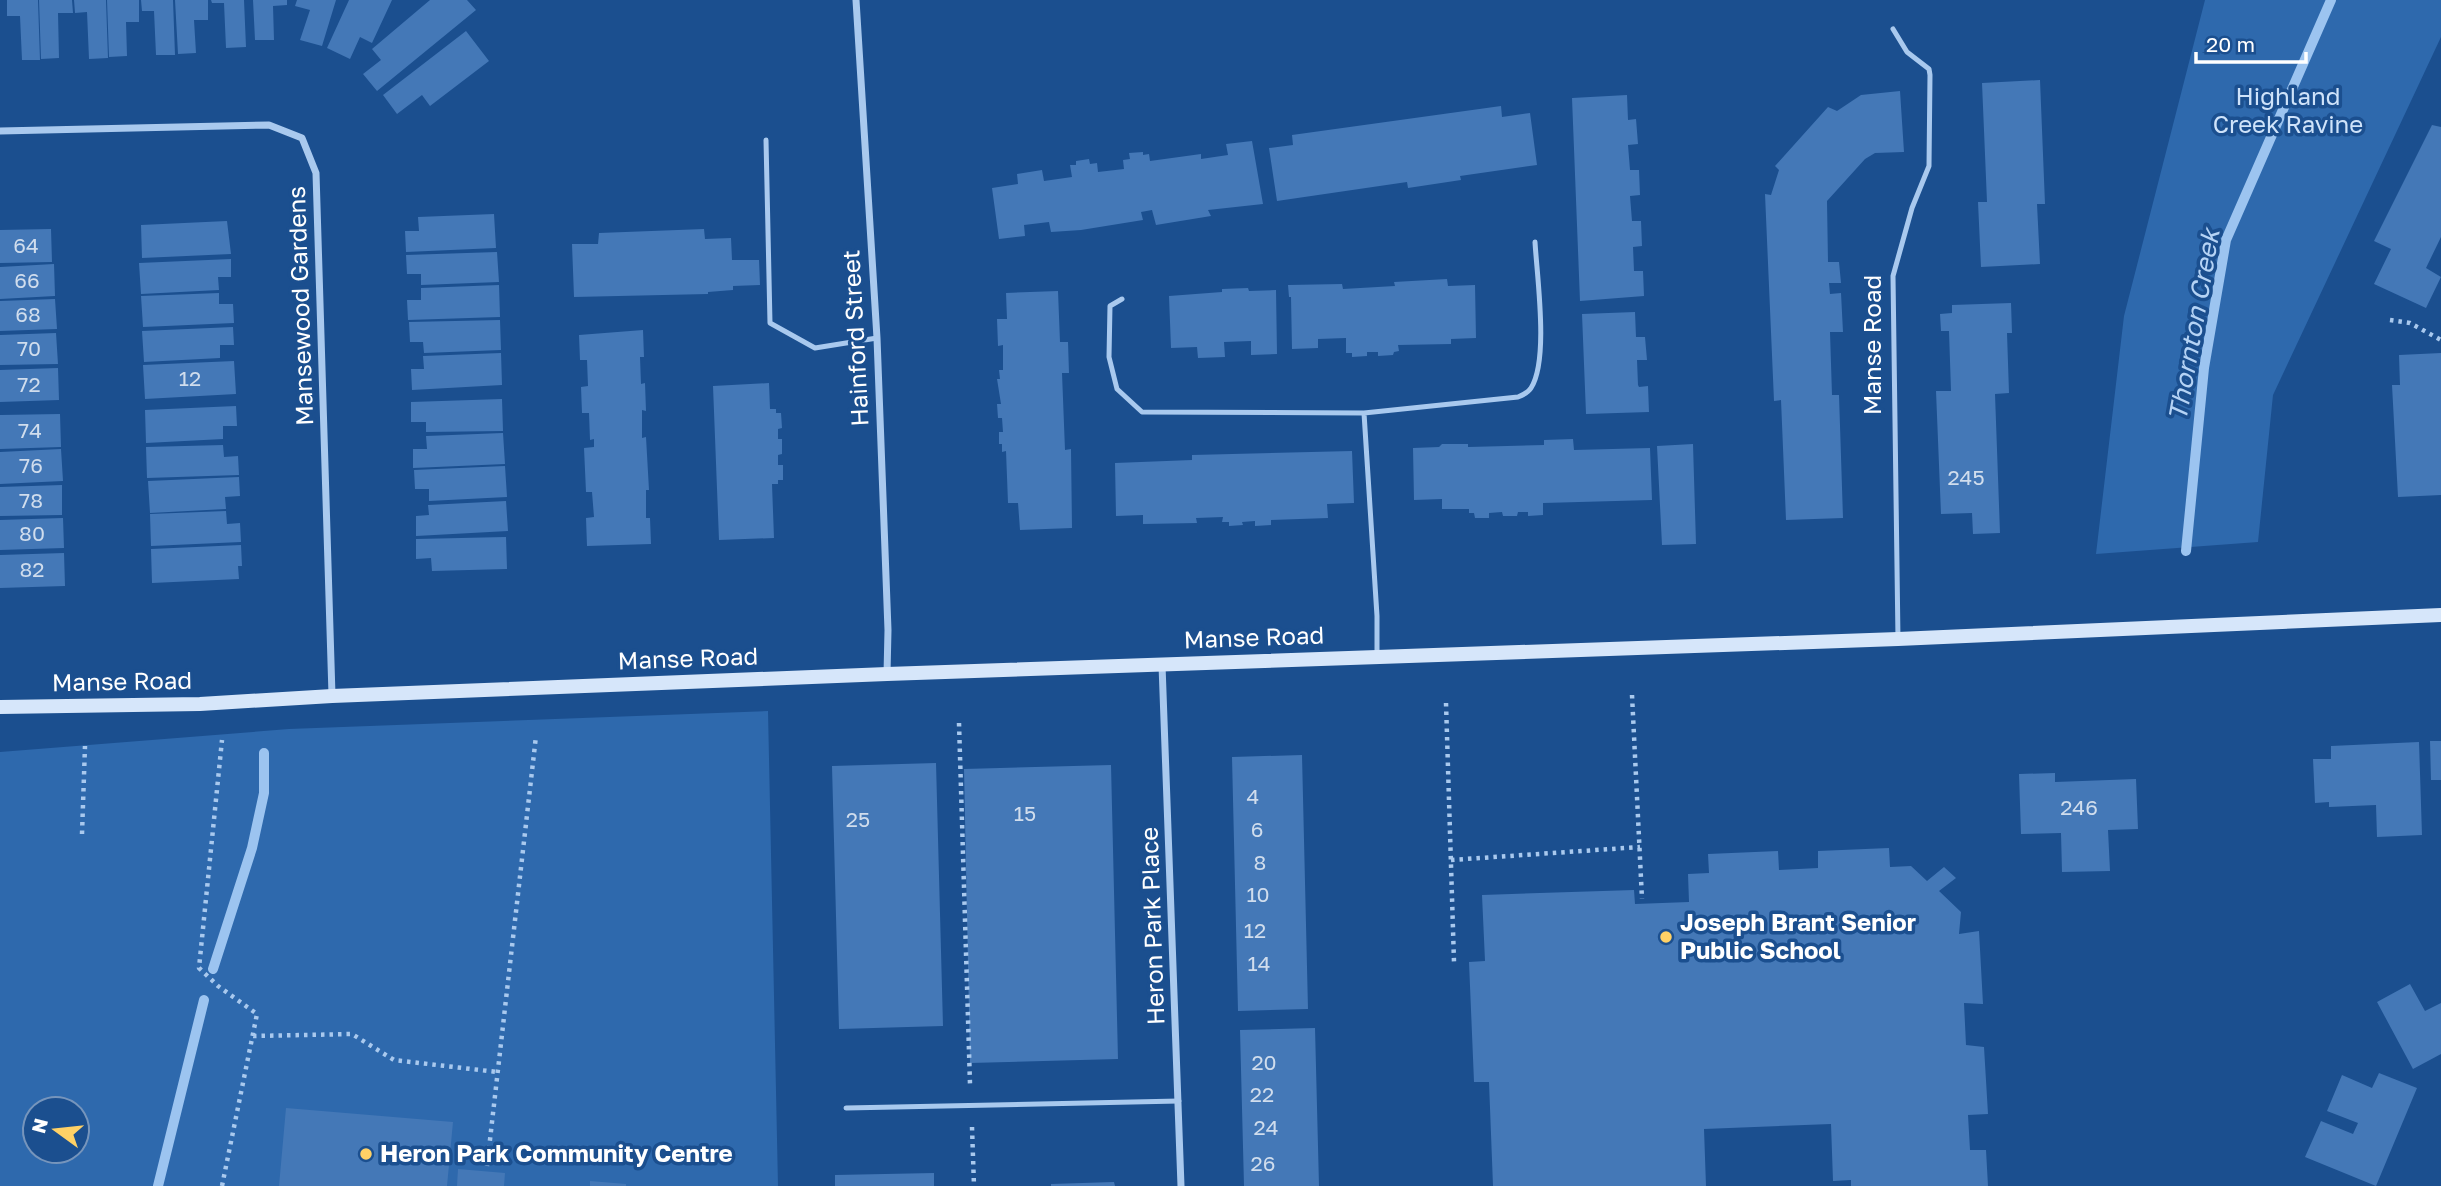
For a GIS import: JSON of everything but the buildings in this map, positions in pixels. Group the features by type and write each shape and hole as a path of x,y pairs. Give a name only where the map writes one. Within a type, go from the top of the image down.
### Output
{"street":[{"name":"Hainford Street","path":"856,0 877,338 888,630 887,674"},
{"name":"Mansewood Gardens","path":"0,131 269,125 302,138 316,173 332,696"},
{"name":"Manse Road","path":"0,707 200,704 332,696 1898,639 2441,615"},
{"name":"Heron Park Place","path":"1162,664 1181,1186"}],"lane":[{"name":"Manse Road","path":"1893,29 1907,52 1929,69 1930,75 1929,166 1912,208 1893,276 1898,639"},
{"path":"766,140 770,323 815,348 877,338"},
{"path":"1122,299 1110,306 1109,357 1117,389 1142,412 1364,413 1518,397 1530,391 1537,376 1541,354 1535,242"},
{"path":"1364,413 1377,616 1377,658"},
{"path":"846,1108 1179,1101"}],"path":[{"path":"2390,320 2410,323 2441,340"},
{"path":"1632,695 1642,899"},
{"path":"1446,703 1454,962"},
{"path":"959,723 974,1186"},
{"path":"487,1166 536,736"},
{"path":"222,740 199,968 218,986 257,1014 222,1186"},
{"path":"82,834 85,746"},
{"path":"1451,860 1640,847"},
{"path":"253,1036 352,1034 394,1060 497,1072"}],"green space":[{"name":"Highland Creek Ravine","path":"2205,0 2441,0 2441,37 2273,395 2258,542 2096,554 2124,316"},
{"path":"768,711 778,1186 0,1186 0,752 289,729"}],"waterway":[{"name":"Thornton Creek","path":"2186,551 2204,368 2226,240 2331,0"},
{"path":"213,969 252,848 264,793 264,753"},
{"path":"158,1186 204,1000"}],"place":[{"name":"Joseph Brant Senior Public School","path":"1666,937"},
{"name":"Heron Park Community Centre","path":"366,1154"}]}
